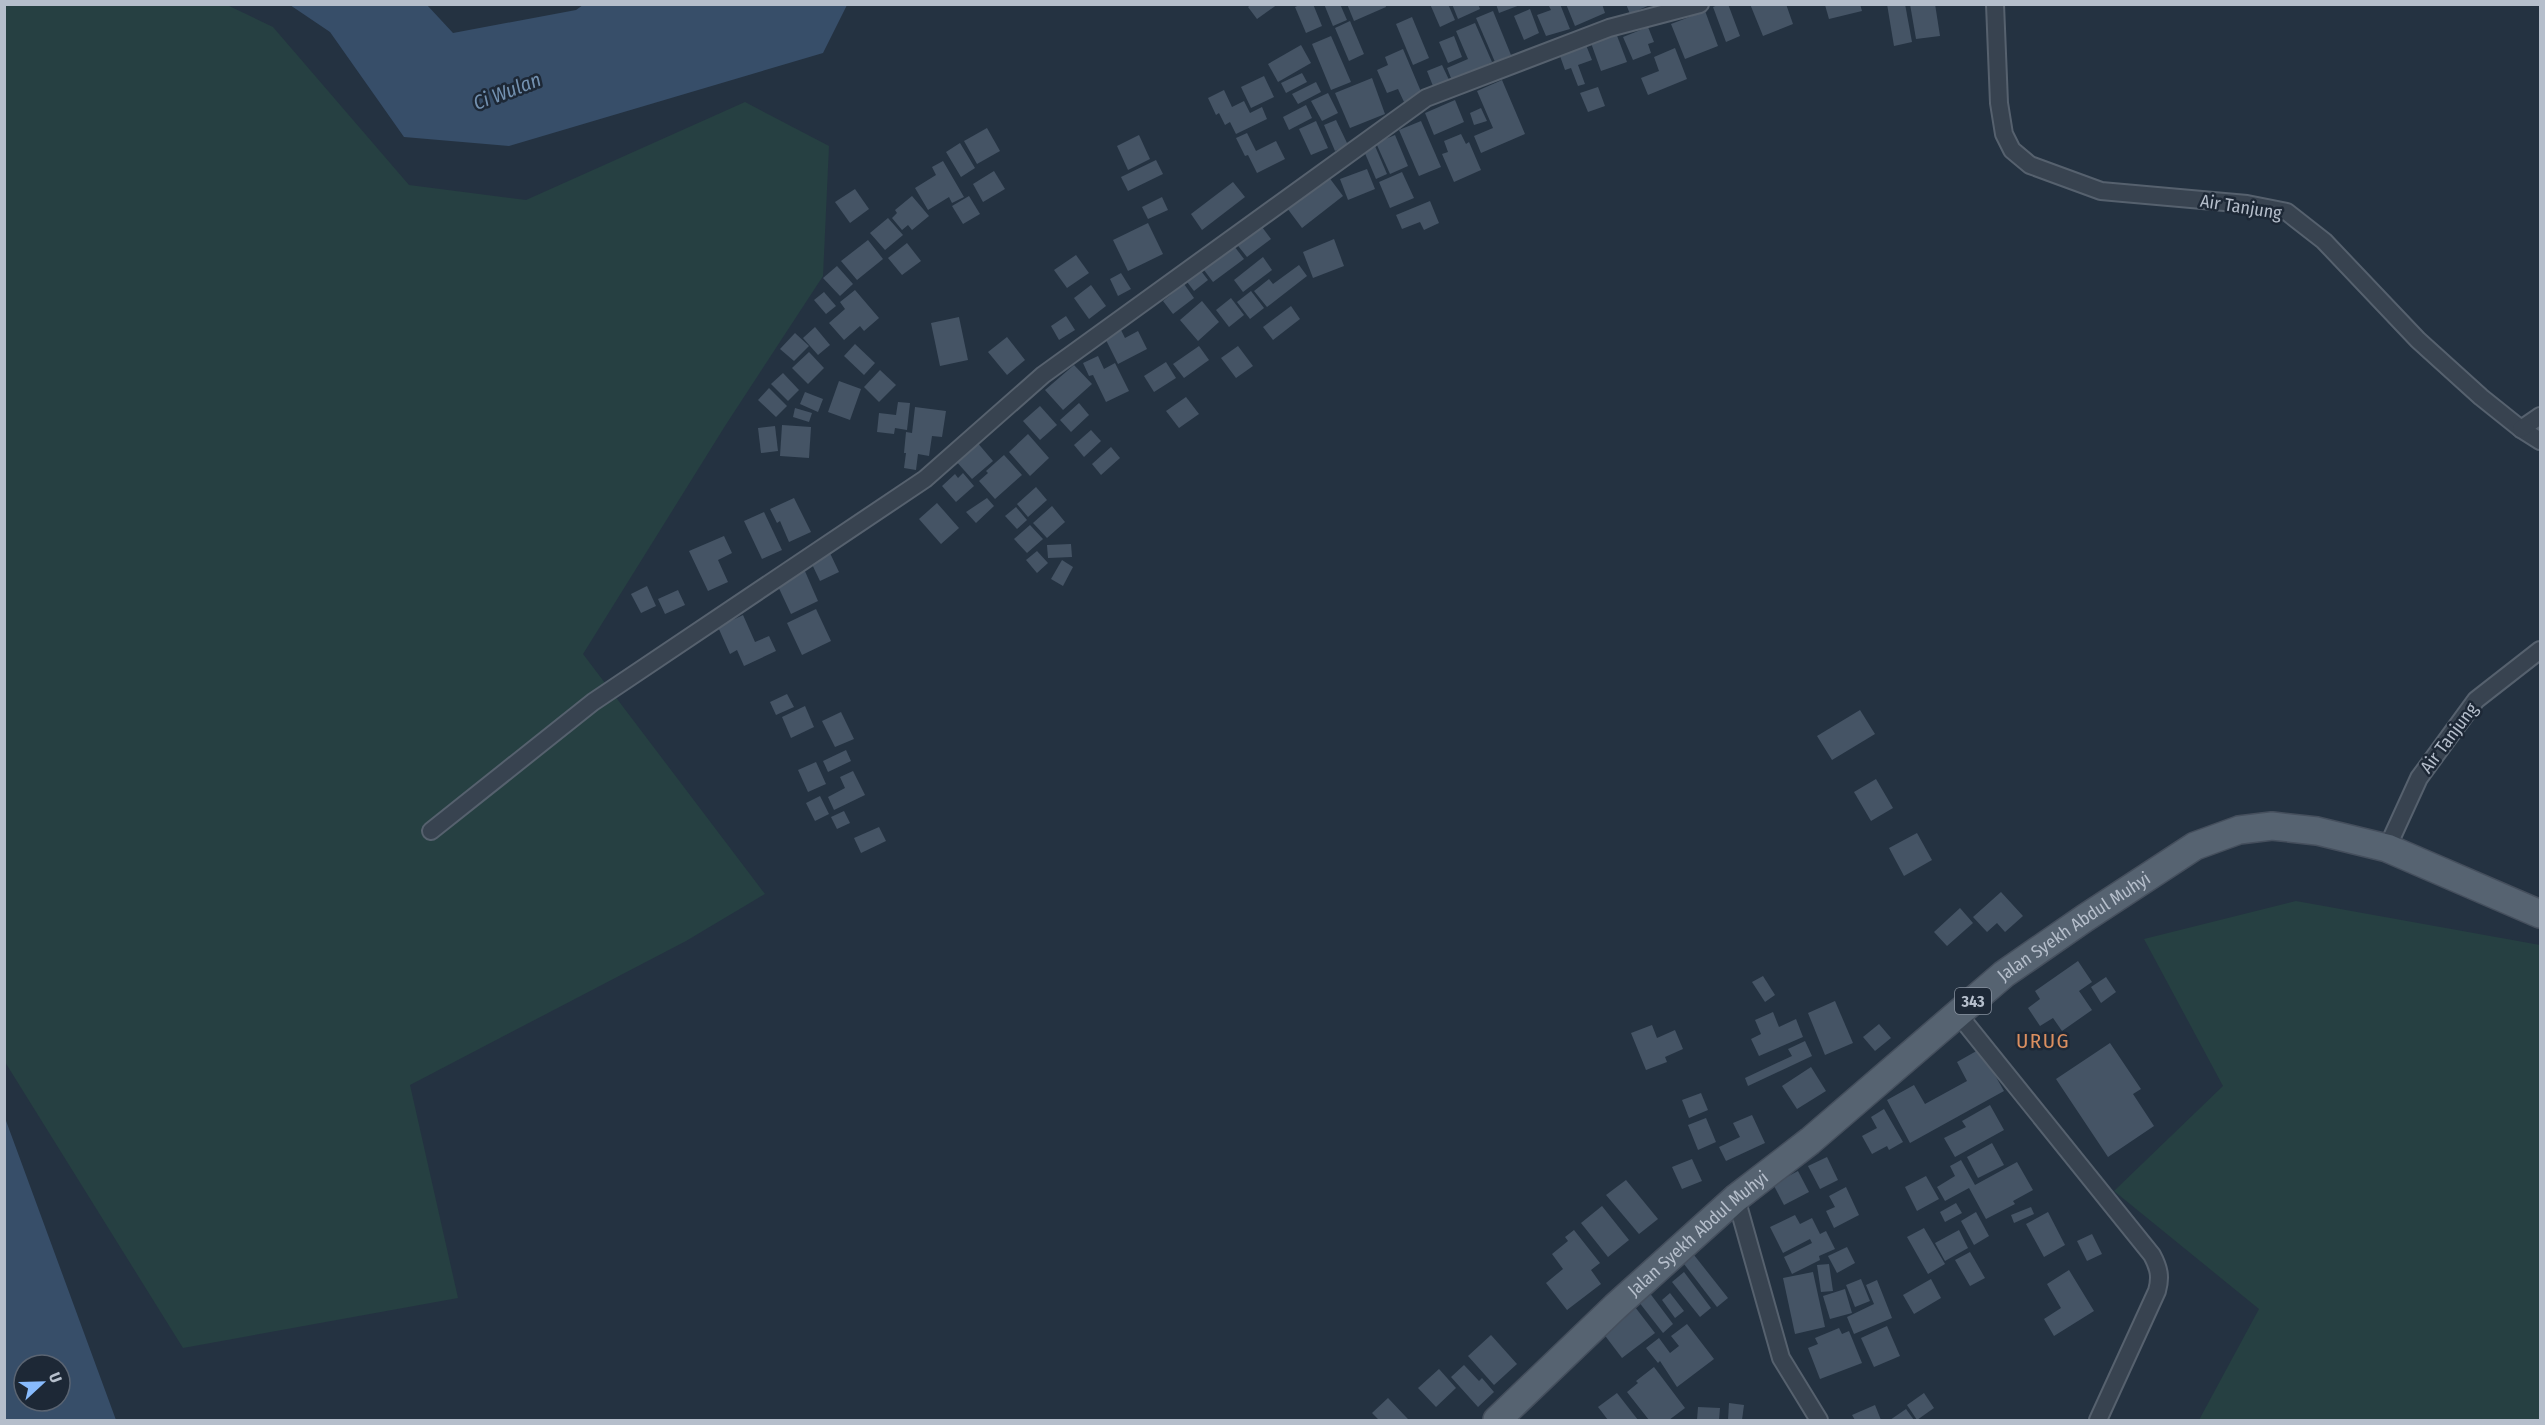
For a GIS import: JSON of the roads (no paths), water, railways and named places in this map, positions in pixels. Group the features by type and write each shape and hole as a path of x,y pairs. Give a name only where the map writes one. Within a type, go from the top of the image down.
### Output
{"main road":[{"name":"Jalan Syekh Abdul Muhyi","path":"1497,1420 1736,1198 1810,1141 1958,1014 2022,962 2195,846 2239,830 2272,826 2318,831 2387,848 2541,914"}],"street":[{"path":"431,831 593,702 925,479 1043,375 1426,98 1609,28 1700,4"},
{"name":"Air Tanjung","path":"1995,4 1999,104 2004,134 2012,150 2031,165 2102,191 2247,204 2287,212 2324,241 2418,340 2481,397 2521,429 2541,441"},
{"path":"2521,429 2541,416"},
{"name":"Air Tanjung","path":"2387,848 2419,778 2476,700 2541,650"},
{"path":"1958,1014 2152,1255 2158,1266 2160,1279 2157,1291 2098,1420"},
{"path":"1736,1198 1781,1358 1819,1420"}],"water":[{"name":"Ci Wulan","path":"290,5 427,5 453,33 576,10 583,5 847,5 823,53 509,146 404,137 330,32"},
{"path":"4,1118 5,1118 116,1420 5,1420"}],"district":[{"name":"URUG","path":"2043,1041"}]}
